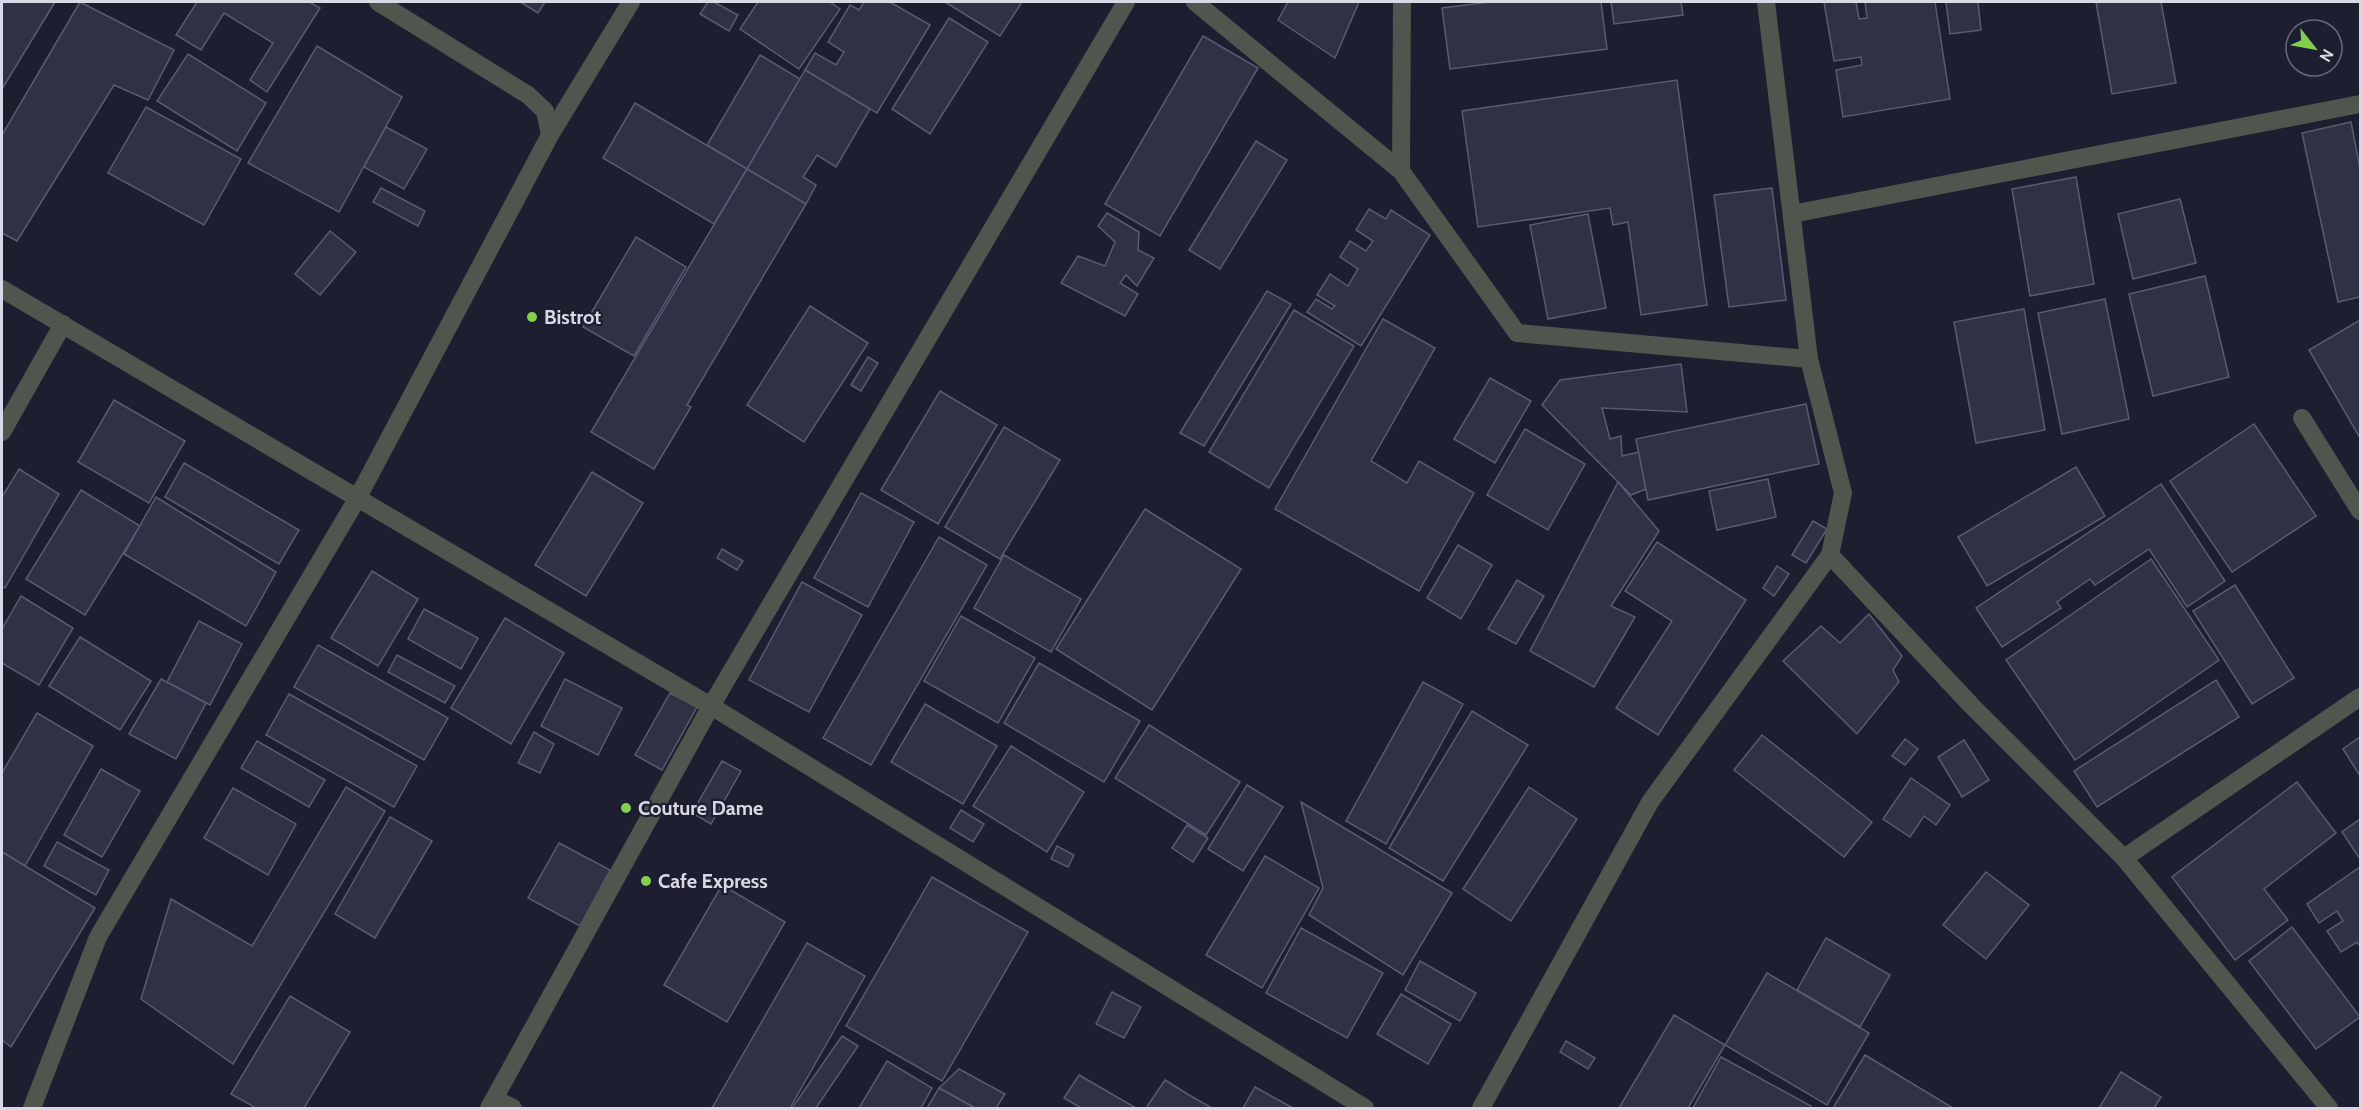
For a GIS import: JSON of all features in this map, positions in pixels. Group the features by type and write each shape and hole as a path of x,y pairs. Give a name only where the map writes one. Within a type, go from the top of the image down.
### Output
{"street":[{"path":"378,2 528,95 545,111 549,135"},
{"path":"32,1108 98,937 357,499 549,135 631,2"},
{"path":"513,1108 492,1104 711,706 1126,2"},
{"path":"1195,2 1401,171 1517,333 1809,359"},
{"path":"1401,171 1402,2"},
{"path":"1480,1108 1650,802 1830,555 1842,493 1809,359 1766,2"},
{"path":"1792,214 2361,104"},
{"path":"2,289 711,706 1365,1108"},
{"path":"2,432 63,324"},
{"path":"2302,418 2361,511"},
{"path":"1830,555 1971,705 2124,858 2329,1108"},
{"path":"2124,858 2361,697"}],"building":[{"path":"2,2 55,2 2,89"},
{"path":"80,2 174,50 148,100 114,85 17,241 2,233 2,135"},
{"path":"197,2 309,2 320,8 267,92 250,80 273,43 224,13 201,50 176,35"},
{"path":"520,2 545,2 538,13"},
{"path":"708,2 714,2 738,15 729,31 700,14"},
{"path":"758,2 830,2 840,9 799,69 740,29"},
{"path":"864,2 890,2 930,25 877,113 805,70 815,53 836,65 844,52 828,42 850,5 859,10"},
{"path":"945,2 1022,2 1000,36"},
{"path":"1288,2 1359,2 1335,58 1278,20"},
{"path":"1490,2 1601,2 1607,49 1450,69 1442,8"},
{"path":"1611,2 1681,2 1683,15 1614,24"},
{"path":"1824,2 1856,2 1859,19 1867,18 1865,2 1935,2 1950,99 1843,117 1836,70 1862,65 1861,57 1834,61"},
{"path":"1946,2 1978,2 1981,30 1950,34"},
{"path":"2096,2 2161,2 2176,83 2112,94"},
{"path":"949,18 988,42 930,134 892,109"},
{"path":"1203,36 1258,68 1160,236 1105,204"},
{"path":"317,46 402,97 339,212 248,163"},
{"path":"188,54 266,103 237,151 157,101"},
{"path":"760,55 800,79 747,169 707,145"},
{"path":"805,70 870,109 836,167 817,155 803,177 816,185 806,204 747,169"},
{"path":"1677,80 1707,305 1641,315 1628,222 1613,225 1610,208 1478,227 1462,111"},
{"path":"635,103 747,169 714,224 603,158"},
{"path":"146,107 241,159 204,225 108,173"},
{"path":"2351,122 2360,168 2360,297 2338,302 2302,133"},
{"path":"386,127 427,149 404,189 364,167"},
{"path":"1256,141 1287,160 1220,269 1189,250"},
{"path":"747,169 806,204 687,405 691,407 654,469 591,432"},
{"path":"2076,177 2094,284 2030,296 2012,189"},
{"path":"381,188 425,211 418,226 373,202"},
{"path":"1772,188 1786,300 1729,307 1714,195"},
{"path":"2180,199 2196,263 2133,279 2118,214"},
{"path":"1369,209 1386,219 1391,210 1430,235 1361,346 1307,312 1316,299 1332,309 1335,306 1317,295 1330,274 1348,286 1358,269 1340,257 1350,241 1366,251 1373,241 1356,230"},
{"path":"1107,213 1139,232 1138,250 1154,258 1137,286 1126,275 1120,283 1138,294 1125,316 1061,283 1078,256 1105,266 1115,242 1098,226"},
{"path":"1588,214 1606,308 1548,319 1530,225"},
{"path":"330,231 356,252 320,295 295,274"},
{"path":"636,237 686,267 634,356 583,327"},
{"path":"2205,276 2229,377 2153,396 2129,294"},
{"path":"1267,291 1291,304 1204,446 1180,433"},
{"path":"2105,299 2129,419 2062,434 2038,313"},
{"path":"810,306 868,343 804,442 747,405"},
{"path":"2024,309 2045,430 1976,443 1954,322"},
{"path":"1294,310 1354,346 1269,488 1209,452"},
{"path":"1383,319 1435,348 1371,461 1407,483 1419,461 1474,493 1419,591 1275,509"},
{"path":"2360,320 2360,438 2309,350"},
{"path":"868,357 878,363 861,391 851,385"},
{"path":"1681,364 1687,412 1602,408 1610,439 1621,436 1622,456 1639,452 1646,489 1631,495 1542,405 1560,380"},
{"path":"1490,378 1531,401 1495,463 1454,439"},
{"path":"940,391 997,425 938,524 881,490"},
{"path":"114,400 185,441 149,503 78,462"},
{"path":"1806,404 1819,464 1648,500 1636,439"},
{"path":"2254,424 2316,516 2232,572 2170,481"},
{"path":"1004,427 1060,460 1000,559 945,527"},
{"path":"1525,429 1585,464 1548,530 1487,495"},
{"path":"184,463 299,530 279,564 165,497"},
{"path":"2076,467 2105,516 1987,586 1958,537"},
{"path":"19,469 59,494 5,588 2,586 2,497"},
{"path":"592,472 643,503 586,596 535,565"},
{"path":"1768,479 1776,517 1717,530 1709,491"},
{"path":"1618,482 1659,531 1611,606 1635,617 1594,687 1530,651"},
{"path":"2161,484 2225,581 2187,607 2149,549 2095,585 2090,579 2057,602 2061,608 2002,647 1976,608"},
{"path":"81,490 140,526 85,615 26,579"},
{"path":"861,493 914,522 868,607 814,578"},
{"path":"156,497 276,572 246,626 124,554"},
{"path":"1145,509 1241,569 1152,710 1056,649"},
{"path":"1813,521 1827,529 1806,563 1792,555"},
{"path":"939,537 987,565 871,765 823,738"},
{"path":"1657,542 1746,600 1658,735 1616,708 1672,621 1625,591"},
{"path":"1458,545 1492,565 1461,619 1427,598"},
{"path":"722,549 743,561 737,570 717,558"},
{"path":"1004,555 1081,599 1051,652 974,608"},
{"path":"2151,559 2219,660 2075,760 2006,660"},
{"path":"1777,566 1789,574 1774,596 1763,588"},
{"path":"372,571 418,599 378,666 331,638"},
{"path":"1517,580 1544,596 1516,644 1488,629"},
{"path":"802,582 862,615 809,712 749,680"},
{"path":"2235,585 2294,678 2252,704 2193,611"},
{"path":"21,596 73,628 39,685 2,663 2,629"},
{"path":"424,609 478,638 461,669 408,639"},
{"path":"1869,614 1902,656 1893,670 1899,682 1857,734 1783,661 1821,626 1840,643"},
{"path":"961,616 1035,658 998,723 924,681"},
{"path":"505,618 564,653 511,744 451,708"},
{"path":"199,621 242,644 210,705 167,682"},
{"path":"80,637 151,681 120,730 49,686"},
{"path":"318,645 448,718 424,760 294,687"},
{"path":"397,655 455,686 445,703 388,672"},
{"path":"1039,663 1140,721 1104,782 1004,723"},
{"path":"161,679 206,703 176,759 129,734"},
{"path":"565,679 622,708 598,755 541,726"},
{"path":"2216,680 2239,717 2097,807 2074,771"},
{"path":"1423,682 1463,704 1386,844 1346,821"},
{"path":"670,693 697,707 662,770 635,755"},
{"path":"289,694 417,766 394,807 266,735"},
{"path":"925,704 997,746 963,804 891,762"},
{"path":"1472,711 1528,745 1443,881 1389,848"},
{"path":"37,713 93,746 25,866 2,852 2,773"},
{"path":"1149,725 1240,782 1206,835 1115,778"},
{"path":"534,732 554,744 540,773 518,763"},
{"path":"1762,735 1872,822 1844,857 1734,770"},
{"path":"2360,737 2360,776 2343,749"},
{"path":"1905,739 1918,749 1905,765 1892,756"},
{"path":"1964,740 1989,780 1962,797 1938,757"},
{"path":"257,741 325,780 309,807 241,768"},
{"path":"1011,746 1084,792 1047,852 973,806"},
{"path":"722,761 741,771 711,824 692,813"},
{"path":"101,769 140,791 102,857 64,835"},
{"path":"1911,778 1950,805 1936,825 1924,816 1910,837 1883,819"},
{"path":"2297,782 2336,833 2264,889 2288,920 2235,960 2172,877"},
{"path":"1247,785 1283,807 1243,871 1208,849"},
{"path":"346,787 385,811 233,1064 141,999 171,899 252,946"},
{"path":"1529,787 1577,819 1511,921 1463,889"},
{"path":"233,788 296,824 268,875 204,838"},
{"path":"1301,802 1452,893 1403,975 1309,915 1323,888"},
{"path":"961,810 984,824 973,842 950,828"},
{"path":"390,817 432,841 375,938 335,914"},
{"path":"2360,819 2360,859 2342,832"},
{"path":"1187,825 1208,838 1193,862 1172,848"},
{"path":"57,842 109,870 96,895 44,866"},
{"path":"559,843 610,870 580,926 528,898"},
{"path":"1057,846 1074,855 1068,867 1051,859"},
{"path":"2,852 95,908 11,1047 2,1040"},
{"path":"1265,856 1319,888 1262,988 1206,955"},
{"path":"2360,867 2360,946 2357,942 2341,952 2327,931 2343,921 2337,911 2319,923 2307,904"},
{"path":"1986,872 2029,905 1986,959 1943,925"},
{"path":"932,877 1028,932 942,1081 846,1026"},
{"path":"722,885 785,922 727,1022 664,985"},
{"path":"2292,927 2360,1017 2316,1049 2249,961"},
{"path":"1301,928 1383,973 1347,1038 1266,993"},
{"path":"1826,938 1890,975 1860,1027 1797,990"},
{"path":"807,943 865,976 790,1108 712,1108"},
{"path":"1420,961 1476,993 1460,1021 1405,990"},
{"path":"1767,973 1869,1033 1827,1105 1725,1045"},
{"path":"1112,992 1141,1007 1124,1038 1096,1024"},
{"path":"1401,994 1451,1024 1428,1064 1377,1034"},
{"path":"290,996 350,1032 304,1108 256,1108 231,1094"},
{"path":"1674,1015 1725,1045 1688,1108 1619,1108"},
{"path":"842,1036 858,1046 816,1108 792,1108"},
{"path":"1566,1041 1595,1058 1588,1069 1560,1052"},
{"path":"1865,1055 1953,1108 1833,1108"},
{"path":"1721,1057 1811,1106 1810,1108 1693,1108"},
{"path":"887,1061 932,1088 921,1108 859,1108"},
{"path":"959,1069 1005,1094 996,1108 975,1108 939,1088"},
{"path":"2121,1072 2161,1097 2154,1108 2099,1108"},
{"path":"1079,1075 1136,1108 1081,1108 1064,1098"},
{"path":"1165,1080 1189,1095 1212,1108 1146,1108"},
{"path":"1255,1087 1293,1108 1243,1108"},
{"path":"939,1088 975,1108 927,1108"}],"place":[{"name":"Bistrot","path":"532,317"},
{"name":"Couture Dame","path":"626,808"},
{"name":"Cafe Express","path":"646,881"}]}
